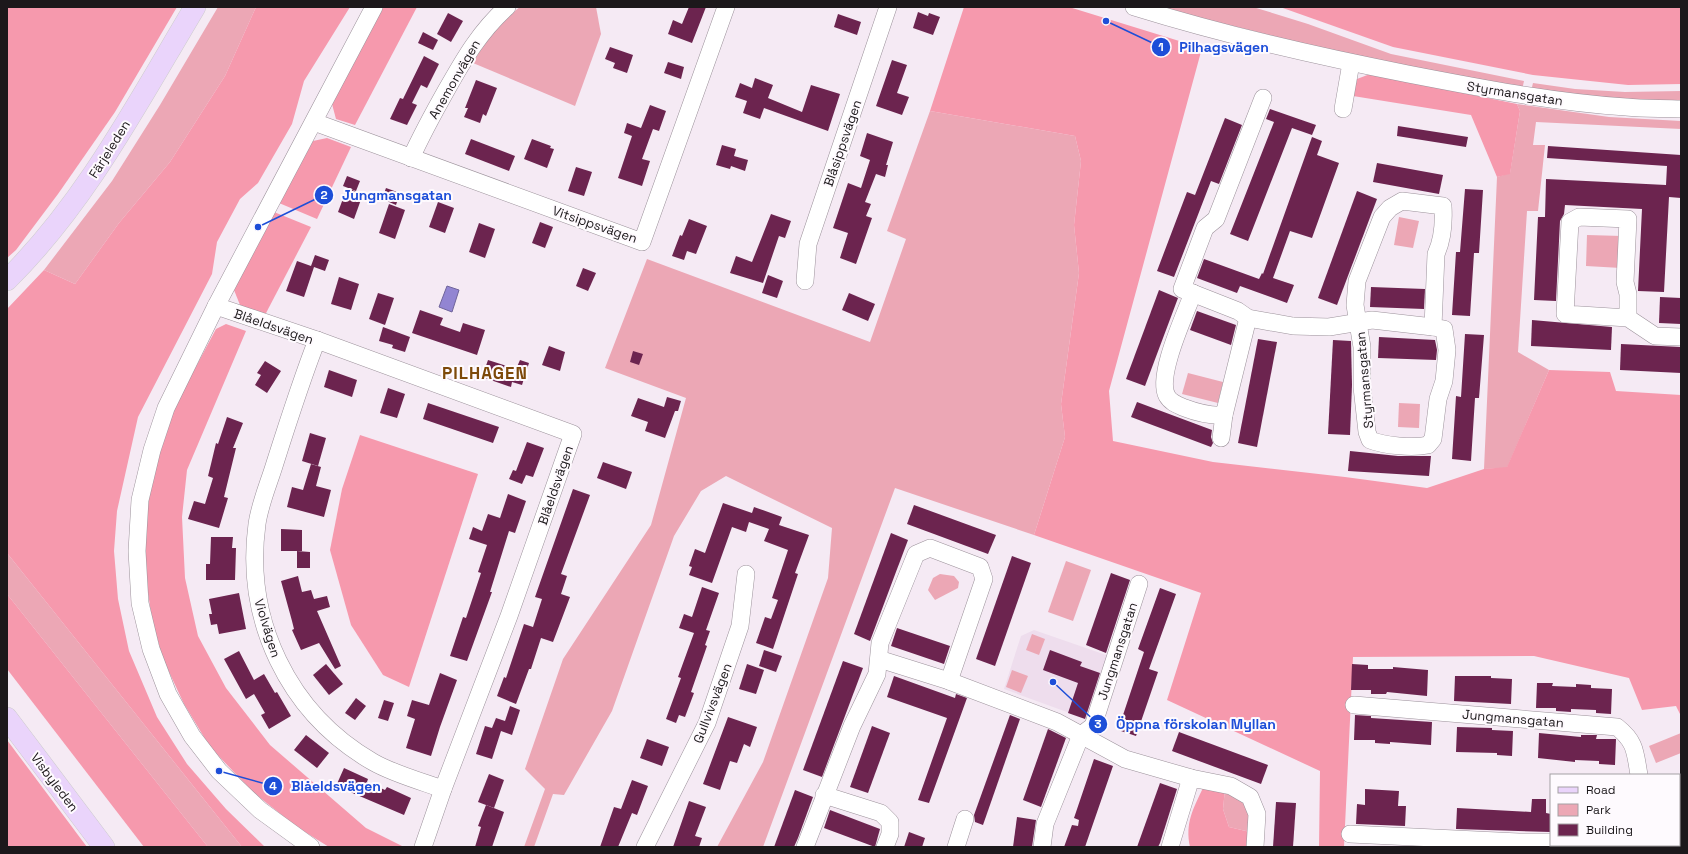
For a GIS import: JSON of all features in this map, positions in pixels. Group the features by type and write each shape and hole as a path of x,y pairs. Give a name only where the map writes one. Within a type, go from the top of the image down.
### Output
{"main road":[{"name":"Färjeleden","path":"7,280 28,260 63,218 98,169 195,7"},
{"name":"Visbyleden","path":"7,718 104,847"}],"street":[{"path":"311,847 260,810 219,771 192,736 168,694 151,649 140,603 137,551 140,500 152,450 166,408 216,306 374,7"},
{"name":"Anemonvägen","path":"411,158 421,136 467,53 482,32 507,7"},
{"name":"Vitsippsvägen","path":"314,122 642,242 726,7"},
{"name":"Blåsippsvägen","path":"804,281 808,244 888,7"},
{"name":"Styrmansgatan","path":"1134,7 1186,24 1351,63 1526,96 1627,108 1681,109"},
{"path":"1344,109 1351,63"},
{"path":"1224,415 1210,416 1190,410 1173,402 1167,396 1165,390 1164,384 1166,366 1193,293 1182,289 1205,228 1216,219 1263,98"},
{"name":"Styrmansgatan","path":"1193,293 1238,311 1248,318 1292,326 1329,327 1359,322 1372,320 1444,329 1446,350 1444,381 1438,399 1432,439 1428,445 1420,446 1379,444 1370,440 1367,432 1363,395 1362,347 1359,322 1356,305 1357,281 1382,217 1390,208 1402,202 1443,206 1444,220 1440,245 1436,254 1433,327"},
{"path":"1628,318 1628,294 1625,282 1628,219 1579,217 1570,222 1565,314 1628,318 1655,336 1681,337"},
{"name":"Blåeldsvägen","path":"216,306 317,340 573,434 509,616 443,789 423,847"},
{"path":"1221,438 1224,415 1248,318"},
{"name":"Violvägen","path":"317,340 300,384 257,523 254,565 261,613 278,661 290,683 322,724 350,747 374,763 443,789"},
{"path":"805,847 852,726 877,674 880,643 916,554 930,548 980,567 984,579 949,682"},
{"name":"Gullvivsvägen","path":"646,847 707,723 740,626 746,574"},
{"name":"Jungmansgatan","path":"1042,847 1046,824 1081,735 1093,726 1139,584"},
{"path":"879,659 949,682 1057,722 1125,758 1191,778 1231,786 1250,797 1257,814 1255,847"},
{"name":"Jungmansgatan","path":"1354,705 1617,727 1628,736 1634,748 1639,774"},
{"path":"1170,847 1191,778"},
{"path":"824,795 880,813 890,822 890,834 885,847"},
{"path":"956,847 965,819"},
{"path":"1350,834 1550,842"}],"shaded area":[{"path":"7,7 177,7 115,112 58,194 16,250 7,258"},
{"path":"256,7 350,7 304,81 292,124 258,183 240,199 217,242 212,274 138,417 117,511 114,551 118,599 129,651 157,717 187,764 226,809 265,847 242,847 7,553 7,309 44,270 75,284 119,223 170,162 225,76"},
{"path":"383,7 417,7 355,125 336,119 332,104"},
{"path":"964,7 1069,7 1202,48 1109,391 1113,441 1213,462 1427,488 1484,469 1507,467 1549,370 1610,372 1616,391 1681,395 1681,716 1676,706 1642,710 1629,678 1534,656 1353,657 1344,847 1319,847 1320,771 1167,700 1201,593 1034,535 1065,437 1061,404 1079,273 1074,225 1081,161 1075,136 930,111"},
{"path":"1280,7 1681,7 1681,84 1628,85 1533,75 1393,47"},
{"path":"1370,74 1517,104 1520,111 1510,174 1497,177 1471,115 1353,96 1357,79"},
{"path":"327,138 351,147 317,219 279,203 313,141"},
{"path":"274,212 311,227 265,315 240,305 234,290"},
{"path":"447,286 459,290 452,312 439,307"},
{"path":"226,324 246,331 187,470 182,517 185,578 198,636 226,688 270,745 366,828 404,847 329,847 297,827 254,793 210,747 184,704 163,659 152,620 144,565 146,512 157,456 175,406 216,329"},
{"path":"360,435 478,474 409,687 383,675 351,625 330,550 342,489"},
{"path":"7,594 208,847 144,847 7,669"},
{"path":"1034,630 1109,656 1086,719 1004,689 1021,636"},
{"path":"7,740 87,847 7,847"},
{"path":"1203,788 1225,789 1223,809 1229,827 1250,832 1249,847 1190,847 1189,823"}],"green space":[{"path":"218,7 256,7 225,76 170,162 119,223 75,284 44,270 112,181 160,105"},
{"path":"520,7 596,7 601,34 575,106 473,63 493,32"},
{"path":"1157,7 1253,7 1308,24 1391,54 1524,81 1522,90 1369,60"},
{"path":"1533,83 1575,89 1625,92 1681,91 1681,105 1531,91"},
{"path":"1517,104 1609,117 1681,121 1681,129 1536,122 1533,145 1545,145 1538,211 1527,211 1518,352 1549,370 1507,468 1484,469 1497,177 1510,173 1520,111"},
{"path":"930,111 1075,136 1081,161 1074,225 1079,273 1061,404 1065,437 1034,535 895,488 763,847 717,847 763,762 828,578 832,528 726,476 701,491 674,536 612,711 564,795 553,794 534,847 524,847 545,789 525,769 563,659 651,525 686,398 605,368 647,259 870,342 906,239 887,231"},
{"path":"1399,217 1419,221 1413,248 1394,245"},
{"path":"1587,235 1622,236 1621,268 1586,266"},
{"path":"1188,373 1223,382 1218,403 1182,394"},
{"path":"1399,403 1420,404 1419,428 1398,427"},
{"path":"7,553 242,847 208,847 7,594"},
{"path":"1066,561 1091,570 1073,621 1048,612"},
{"path":"940,574 954,576 959,582 958,588 935,600 928,590 933,578"},
{"path":"1032,634 1045,639 1039,655 1026,650"},
{"path":"1012,670 1028,676 1021,693 1006,687"},
{"path":"1681,733 1681,753 1656,763 1649,746"},
{"path":"1225,789 1245,800 1248,804 1250,809 1250,832 1229,827 1223,809"}],"building":[{"path":"689,7 706,7 692,43 668,34 673,20 682,24"},
{"path":"918,12 928,16 929,13 940,17 933,35 913,28"},
{"path":"448,13 463,21 451,42 437,34"},
{"path":"838,14 861,22 857,35 834,27"},
{"path":"423,32 438,40 433,50 418,43"},
{"path":"610,47 633,55 627,73 613,68 615,63 605,59"},
{"path":"424,56 439,64 427,88 421,85 412,103 417,105 407,125 390,119 400,98 403,99"},
{"path":"892,60 907,65 897,93 909,97 902,115 876,106"},
{"path":"668,62 684,67 681,79 664,73"},
{"path":"755,78 773,85 768,98 802,112 811,85 840,94 828,131 764,108 760,119 743,113 747,101 735,97 740,83 752,88"},
{"path":"476,80 497,88 486,116 483,114 480,123 464,117 468,108 465,108"},
{"path":"650,105 666,111 659,131 653,129 642,159 650,161 642,186 618,178 632,136 624,133 627,123 641,128"},
{"path":"1270,109 1316,125 1312,135 1292,128 1248,241 1230,234 1274,122 1266,119"},
{"path":"1225,118 1242,125 1219,184 1211,181 1174,277 1157,271 1187,192 1195,195"},
{"path":"1398,126 1468,137 1466,147 1397,136"},
{"path":"867,133 893,142 886,165 888,165 885,177 876,174 865,202 871,204 866,216 872,218 856,264 840,258 848,233 833,228 848,183 861,188 870,160 860,156"},
{"path":"1312,137 1322,141 1317,155 1339,163 1312,238 1290,231 1273,278 1294,285 1287,303 1240,286 1237,293 1197,278 1204,259 1259,279 1262,273 1263,274"},
{"path":"471,139 515,156 509,171 465,154"},
{"path":"532,139 551,146 550,148 554,149 547,168 524,159"},
{"path":"722,145 736,149 734,156 748,160 745,171 731,166 730,169 716,165"},
{"path":"1548,146 1681,155 1681,198 1669,197 1664,292 1638,291 1642,209 1565,205 1564,214 1560,221 1556,301 1534,300 1538,217 1545,217 1546,179 1666,185 1667,166 1547,158"},
{"path":"1377,163 1443,175 1439,194 1373,182"},
{"path":"576,167 592,172 584,196 568,191"},
{"path":"347,176 360,181 356,191 343,186"},
{"path":"347,188 363,194 354,219 338,212"},
{"path":"386,188 400,193 396,205 382,199"},
{"path":"1465,189 1483,190 1479,253 1474,253 1470,316 1452,315 1456,252 1460,252"},
{"path":"1357,191 1377,199 1337,305 1318,298"},
{"path":"438,202 454,208 445,233 429,227"},
{"path":"389,204 405,210 395,239 379,233"},
{"path":"771,214 791,221 785,238 779,236 763,283 730,273 736,256 752,262"},
{"path":"689,219 707,226 696,254 687,251 684,260 672,256 680,235 682,236"},
{"path":"540,222 553,227 545,248 532,243"},
{"path":"479,223 495,229 485,258 469,252"},
{"path":"315,255 329,260 325,271 314,267 304,297 286,291 297,261 311,266"},
{"path":"583,268 596,273 588,291 576,286"},
{"path":"768,275 783,281 777,298 762,293"},
{"path":"339,277 359,284 351,310 331,304"},
{"path":"1371,287 1425,289 1424,309 1370,307"},
{"path":"1159,290 1178,298 1145,386 1126,379"},
{"path":"378,293 394,298 385,325 369,319"},
{"path":"849,293 875,304 868,321 842,310"},
{"path":"1660,297 1681,298 1681,324 1659,323"},
{"path":"420,310 443,318 440,325 460,332 463,323 485,330 477,355 412,333"},
{"path":"1197,311 1236,325 1231,345 1190,330"},
{"path":"1532,320 1612,327 1611,350 1531,346"},
{"path":"383,327 410,337 405,352 392,348 393,345 379,341"},
{"path":"1465,334 1484,335 1479,398 1475,398 1471,461 1452,459 1456,396 1461,397"},
{"path":"1379,337 1435,340 1437,350 1436,360 1378,358"},
{"path":"1258,339 1277,342 1257,447 1238,443"},
{"path":"1333,340 1351,341 1352,385 1350,435 1328,434"},
{"path":"1621,344 1681,347 1681,373 1620,370"},
{"path":"549,346 565,352 560,371 542,365"},
{"path":"633,351 643,354 639,365 630,362"},
{"path":"488,360 516,369 520,360 529,363 522,385 512,382 511,387 482,377"},
{"path":"265,361 281,371 267,393 255,385 261,375 257,373"},
{"path":"329,370 357,380 352,397 324,387"},
{"path":"388,388 405,394 397,418 380,413"},
{"path":"667,397 681,401 678,411 675,411 665,438 645,431 648,422 631,416 638,398 664,407"},
{"path":"1137,402 1212,430 1211,437 1213,443 1211,447 1131,417"},
{"path":"428,403 499,427 493,443 423,419"},
{"path":"227,417 243,423 233,448 236,448 224,497 228,498 219,528 188,519 194,501 205,504 213,478 208,476 216,443 218,444"},
{"path":"310,433 326,438 318,466 302,461"},
{"path":"527,442 544,448 533,477 526,475 522,484 509,479 513,470 516,471"},
{"path":"1350,451 1398,456 1431,456 1429,476 1348,471"},
{"path":"603,462 632,472 626,489 597,478"},
{"path":"311,464 321,467 316,486 331,490 324,517 287,507 292,487 303,490"},
{"path":"573,489 590,495 561,574 567,576 561,594 570,597 553,642 541,638 531,669 529,669 516,704 497,696 504,677 506,678 524,624 533,627 542,599 535,597"},
{"path":"508,494 526,501 515,533 509,531 490,592 492,592 467,661 450,656 463,617 466,618 481,573 478,572 487,545 469,539 473,527 482,531 488,514 500,518"},
{"path":"723,503 752,513 754,507 782,517 779,525 809,535 795,573 798,574 773,649 756,643 765,617 771,619 778,600 772,598 788,550 764,541 769,529 749,522 746,532 732,527 712,583 689,575 692,567 689,566 695,549 705,553"},
{"path":"914,505 996,535 988,554 907,524"},
{"path":"281,529 302,530 302,551 281,551"},
{"path":"891,533 908,540 870,641 854,634"},
{"path":"211,537 233,537 232,548 236,548 235,580 206,580 206,564 210,564"},
{"path":"297,551 310,552 310,568 297,568"},
{"path":"1012,556 1031,563 995,666 976,659"},
{"path":"1111,573 1130,580 1106,653 1086,645"},
{"path":"298,576 302,592 311,590 314,599 327,596 330,607 317,611 341,666 335,669 319,643 301,650 292,630 294,629 281,581"},
{"path":"702,587 719,593 706,630 710,631 705,645 707,646 691,692 694,693 685,717 679,715 676,723 666,719 681,678 678,677 694,633 679,628 684,614 692,617"},
{"path":"1160,588 1176,594 1149,669 1158,672 1136,736 1118,730 1144,652 1138,649"},
{"path":"239,593 246,629 219,634 217,624 211,625 209,614 212,614 209,599"},
{"path":"897,628 950,646 944,664 891,646"},
{"path":"764,650 782,656 776,672 759,666"},
{"path":"1050,650 1082,662 1080,666 1100,673 1085,719 1068,713 1078,683 1043,670"},
{"path":"239,651 254,680 264,674 275,693 277,692 291,716 269,729 261,715 265,713 254,694 246,699 224,659"},
{"path":"843,661 863,668 822,777 803,770"},
{"path":"326,664 343,684 329,695 313,675"},
{"path":"747,664 764,670 756,694 739,689"},
{"path":"1352,664 1368,665 1368,669 1393,669 1393,667 1428,670 1427,696 1387,692 1386,694 1371,694 1371,690 1351,690"},
{"path":"440,673 457,680 431,756 406,748 415,719 407,716 412,700 429,705"},
{"path":"894,676 955,698 956,694 967,698 929,803 918,800 947,718 887,697"},
{"path":"1455,676 1491,676 1491,678 1512,679 1511,704 1454,701"},
{"path":"1537,683 1553,683 1552,686 1576,687 1576,684 1591,685 1591,688 1612,689 1611,714 1596,713 1596,710 1571,709 1571,712 1556,711 1556,708 1536,708"},
{"path":"356,698 366,706 355,720 345,713"},
{"path":"384,700 394,703 388,721 378,718"},
{"path":"510,706 520,710 512,735 501,731 492,759 476,754 485,726 492,728 496,718 505,721"},
{"path":"1010,715 1020,719 983,825 975,822 974,815"},
{"path":"1355,715 1371,716 1371,718 1432,722 1431,745 1390,742 1390,744 1375,743 1375,740 1354,740"},
{"path":"728,717 757,727 750,747 744,744 737,763 730,761 720,790 703,784"},
{"path":"872,726 890,733 868,793 850,787"},
{"path":"1457,727 1492,728 1492,730 1513,731 1512,756 1497,755 1497,753 1456,752"},
{"path":"1048,729 1066,738 1041,807 1023,800"},
{"path":"1179,732 1268,765 1261,784 1172,751"},
{"path":"1539,733 1581,737 1581,735 1597,735 1596,739 1616,739 1615,765 1599,764 1599,761 1575,760 1575,762 1538,758"},
{"path":"306,735 329,753 317,768 294,750"},
{"path":"647,739 669,747 662,766 640,758"},
{"path":"1094,759 1113,766 1085,847 1064,847 1072,825 1078,826 1079,820 1074,818"},
{"path":"344,768 368,779 367,782 385,790 387,787 411,798 404,815 336,786"},
{"path":"489,774 504,780 494,808 478,802"},
{"path":"632,780 648,786 637,815 632,813 618,847 600,847 614,807 621,809"},
{"path":"1160,783 1177,789 1160,843 1158,847 1137,847"},
{"path":"1365,789 1399,791 1398,806 1406,806 1405,826 1356,824 1357,804 1365,805"},
{"path":"795,790 813,797 798,838 794,847 774,847"},
{"path":"1532,799 1546,799 1546,813 1550,814 1550,832 1456,829 1457,808 1531,812"},
{"path":"689,801 706,807 695,836 702,838 699,847 673,847"},
{"path":"1276,802 1296,803 1293,847 1273,847"},
{"path":"486,805 504,812 492,847 475,847 481,827 478,826"},
{"path":"830,810 880,829 875,847 824,828"},
{"path":"1017,817 1036,820 1032,847 1013,847"},
{"path":"909,832 925,838 922,847 904,847"}],"place":[{"name":"Pilhagsvägen","path":"1106,21"},
{"name":"Jungmansgatan","path":"258,227"},
{"name":"Öppna förskolan Myllan","path":"1053,682"},
{"name":"Blåeldsvägen","path":"219,771"}],"district":[{"name":"PILHAGEN","path":"485,373"}]}
